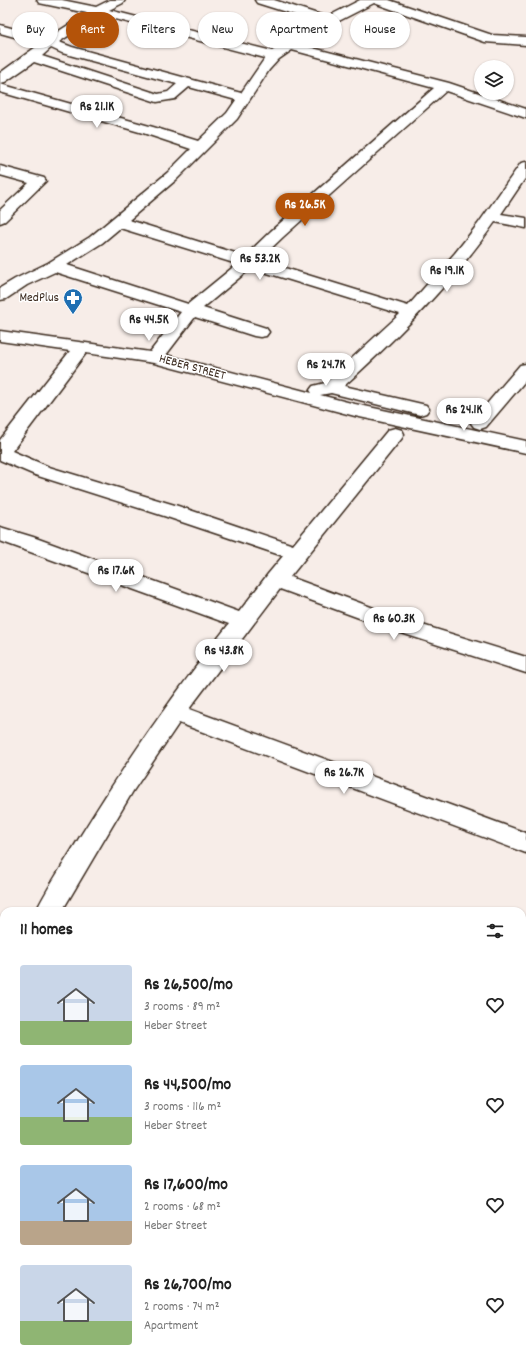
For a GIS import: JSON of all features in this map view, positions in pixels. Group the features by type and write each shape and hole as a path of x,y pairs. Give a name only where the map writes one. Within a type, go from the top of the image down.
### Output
{"street":[{"path":"43,0 98,11 274,56"},
{"path":"58,37 98,11 119,0"},
{"path":"261,0 299,12"},
{"path":"342,14 370,0"},
{"path":"377,0 490,40 526,41"},
{"path":"0,29 12,32"},
{"path":"58,46 244,98"},
{"path":"0,79 43,48"},
{"path":"0,295 21,282 54,266 96,240 172,176 232,116 274,56 288,48"},
{"path":"299,48 444,86 526,114"},
{"path":"32,57 157,98 173,96 186,83"},
{"path":"155,358 191,310 247,263 283,228 444,86"},
{"path":"0,88 148,130 201,147"},
{"path":"331,388 372,352 451,268 493,216 526,166"},
{"path":"0,170 39,181 0,218"},
{"path":"493,216 526,223"},
{"path":"118,222 247,263 411,312"},
{"path":"54,266 260,332"},
{"name":"HEBER STREET","path":"0,336 155,358 288,394 526,447"},
{"path":"82,347 0,453 42,471 171,511 298,554"},
{"path":"480,423 526,369"},
{"path":"288,394 331,388 480,423 526,432"},
{"path":"288,394 304,411 395,434 526,460"},
{"path":"51,907 138,765 174,712 275,579 298,554 395,434"},
{"path":"0,534 26,542 242,621"},
{"path":"275,579 399,625 526,665"},
{"path":"174,712 526,843"}],"place":[{"name":"MedPlus","path":"73,315"}]}
